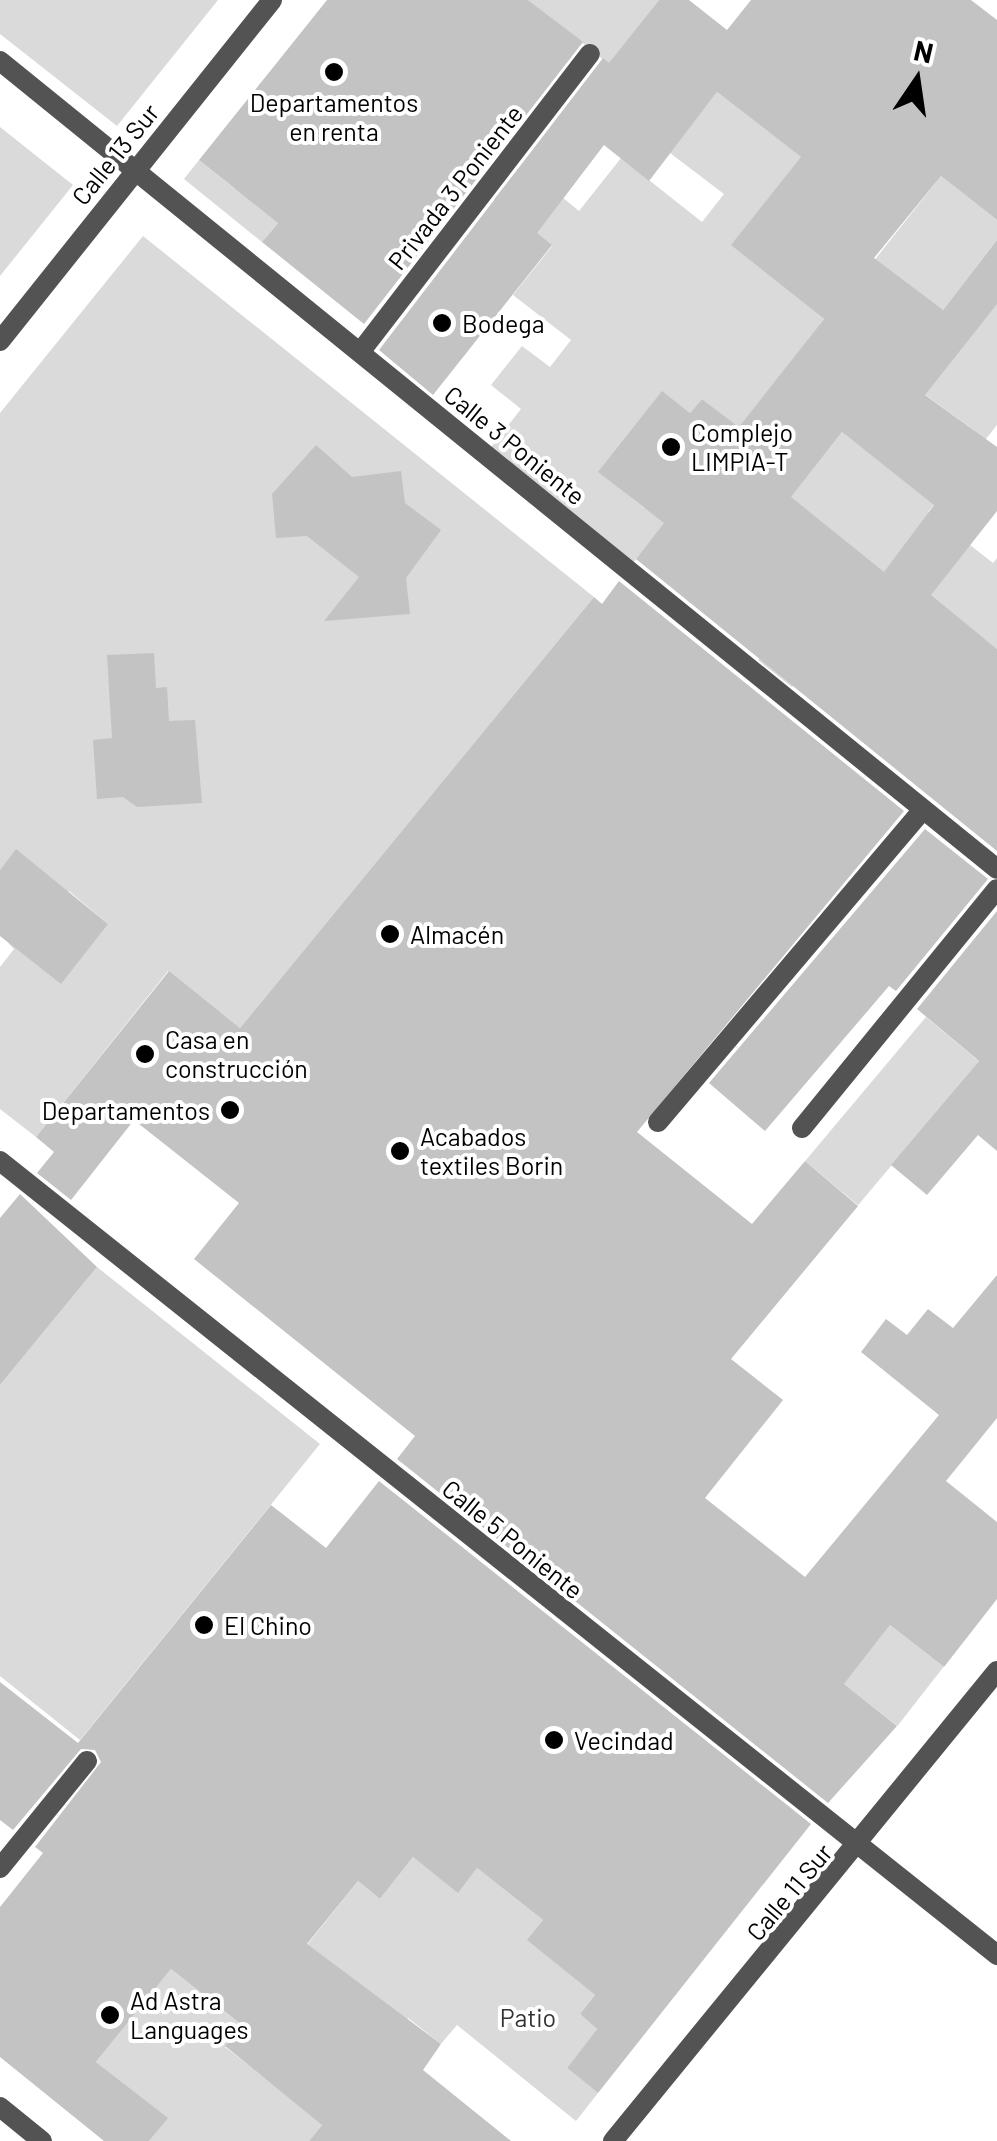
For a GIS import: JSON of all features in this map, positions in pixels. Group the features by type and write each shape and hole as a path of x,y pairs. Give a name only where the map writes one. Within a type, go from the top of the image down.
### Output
{"street":[{"name":"Calle 13 Sur","path":"0,341 272,0"},
{"name":"Privada 3 Poniente","path":"361,351 590,54"},
{"name":"Calle 3 Poniente","path":"0,61 136,166 997,869"},
{"path":"658,1122 924,810"},
{"path":"802,1128 997,888"},
{"name":"Calle 5 Poniente","path":"0,1161 997,1955"},
{"name":"Calle 11 Sur","path":"613,2141 859,1847 997,1670"},
{"path":"0,1868 87,1761"},
{"path":"0,2107 42,2141"}],"green space":[{"path":"0,0 218,0 117,126 0,34"},
{"path":"528,0 659,0 609,64"},
{"path":"265,78 344,140 349,134 373,154 359,172 395,201 412,180 428,192 420,203 440,218 416,248 320,172 262,242 184,179 199,160 235,189 241,182 253,190 277,168 272,163 284,148 301,161 313,147 299,135 307,124 258,86"},
{"path":"717,92 822,173 732,245 824,319 740,428 702,399 690,413 662,392 599,472 644,508 677,507 633,563 491,447 521,409 491,385 522,346 550,367 571,340 513,295 552,246 494,199 522,164 579,211 621,158 702,222 724,194 670,153"},
{"path":"0,127 73,185 0,276"},
{"path":"941,176 997,220 997,240 943,310 854,286"},
{"path":"143,236 594,597 240,1028 168,971 36,1137 0,1109 0,967 14,949 0,934 16,850 0,870 0,413","holes":["69,891 108,924 27,942"]},
{"path":"997,304 997,425 928,512 993,563 997,558 997,649 891,564 792,687 758,660 850,545 773,519 842,432 924,496 975,431 894,372"},
{"path":"926,1017 979,1061 858,1205 805,1161"},
{"path":"97,1267 320,1444 80,1740 0,1676 0,1385"},
{"path":"890,1625 944,1667 897,1726 844,1684"},
{"name":"Patio","path":"413,1857 458,1892 477,1868 543,1920 528,1940 595,1995 580,2014 597,2029 567,2068 598,2093 576,2121 457,2025 441,2044 408,2018 309,2141 149,2141 167,2118 96,2062 171,1969 242,2025 225,2047 270,2082 307,1945 358,1881 380,1899"}],"building":[{"path":"327,0 528,0 583,42 364,324 262,242 278,223 199,160"},
{"path":"659,0 689,0 727,30 751,0 971,0 997,20 997,220 941,176 874,258 943,310 997,240 997,304 925,395 997,447 997,511 931,595 997,649 997,851 636,559 664,523 598,472 662,391 690,413 702,399 739,427 824,319 731,245 801,157 717,92 649,181 604,145 537,233 552,245 433,395 379,350 603,58 609,63","holes":["842,432 934,505 884,572 791,497"]},
{"path":"316,445 352,477 401,471 405,503 441,530 406,578 410,614 324,621 359,577 307,536 276,538 272,494"},
{"path":"619,581 904,811 637,1132 752,1224 805,1161 858,1206 731,1359 783,1400 705,1498 805,1577 939,1415 861,1352 886,1319 907,1335 928,1309 953,1328 997,1275 997,1418 946,1481 997,1522 997,1599 944,1667 890,1625 844,1684 897,1726 828,1803 397,1459 415,1436 194,1259 239,1203 134,1120 71,1200 37,1173 54,1152 36,1137 169,971 240,1028 594,597 602,604"},
{"path":"154,653 156,688 167,687 169,721 195,720 202,803 137,807 123,797 97,799 93,740 112,738 107,655"},
{"path":"925,829 988,879 896,991 889,986 765,1131 709,1083"},
{"path":"16,849 108,924 61,984 0,936 0,870"},
{"path":"997,911 997,1151 978,1135 927,1195 891,1165 979,1061 917,1009"},
{"path":"20,1194 97,1267 0,1385 0,1218"},
{"path":"379,1481 811,1824 598,2093 567,2068 597,2029 580,2014 595,1995 527,1940 543,1920 477,1868 458,1893 413,1857 380,1899 358,1881 307,1944 441,2044 423,2070 511,2141 309,2141 322,2125 225,2046 242,2025 171,1969 96,2062 168,2118 149,2141 104,2141 0,2057 0,1907 43,1853 35,1847 101,1762 95,1750 81,1749 13,1830 0,1820 0,1682 78,1743 271,1505 326,1548"}],"place":[{"name":"Departamentos en renta","path":"334,72"},
{"name":"Bodega","path":"442,323"},
{"name":"Complejo LIMPIA-T","path":"671,447"},
{"name":"Almacén","path":"390,934"},
{"name":"Casa en construcción","path":"145,1054"},
{"name":"Departamentos","path":"230,1110"},
{"name":"Acabados textiles Borin","path":"400,1151"},
{"name":"El Chino","path":"204,1625"},
{"name":"Vecindad","path":"554,1740"},
{"name":"Ad Astra Languages","path":"110,2015"}]}
